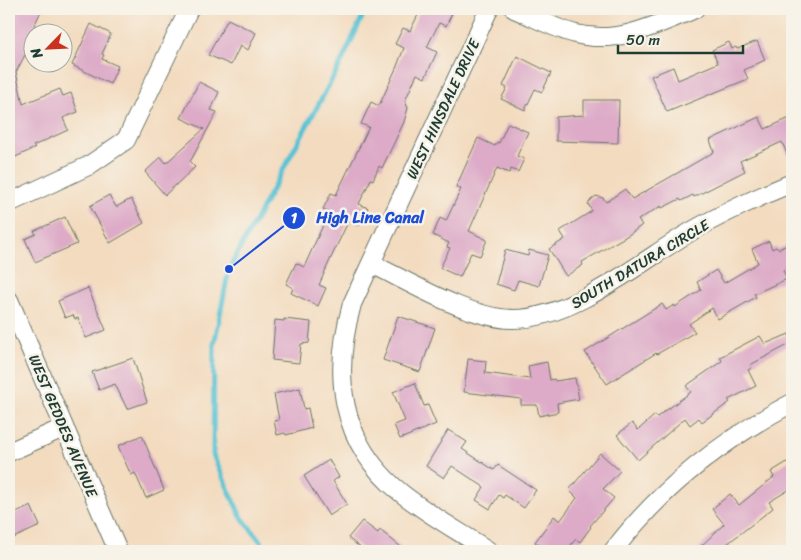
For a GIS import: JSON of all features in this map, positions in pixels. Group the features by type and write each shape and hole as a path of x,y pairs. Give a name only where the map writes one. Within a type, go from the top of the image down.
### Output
{"street":[{"path":"9,203 88,166 126,140 189,9"},
{"name":"WEST HINSDALE DRIVE","path":"489,9 352,304 341,360 345,404 353,430 372,462 390,483 416,504 489,551"},
{"path":"514,9 569,32 593,37 619,36 634,33 695,9"},
{"name":"SOUTH DATURA CIRCLE","path":"372,264 473,312 512,319 534,318 571,306 691,232 792,183"},
{"name":"WEST GEDDES AVENUE","path":"9,300 118,551"},
{"path":"613,551 647,512 687,473 721,446 762,418 792,403"},
{"path":"9,452 63,428"}],"building":[{"path":"9,9 42,9 36,22 22,22 22,61 16,72 23,104 60,89 63,96 71,93 78,112 63,118 68,130 33,146 35,148 9,160"},
{"path":"409,9 454,9 446,26 439,23 427,47 437,52 425,78 417,74 405,101 408,108 404,122 382,168 379,166 359,204 368,208 360,225 349,220 319,285 326,288 318,306 291,293 293,288 286,284 296,263 304,267 329,212 323,209 331,193 336,195 369,127 361,124 371,102 379,106 397,66 404,48 395,44 403,28 410,31 419,13"},
{"path":"228,19 256,33 248,50 240,46 231,65 208,55"},
{"path":"91,24 111,34 102,54 104,55 102,59 118,66 110,84 72,65"},
{"path":"757,41 765,60 744,70 748,79 667,112 651,76 673,67 678,80 718,63 712,50 729,42 732,49 736,47 737,49"},
{"path":"517,56 551,73 542,92 535,89 525,110 501,99 507,88 503,86"},
{"path":"199,82 219,92 211,110 217,112 190,162 195,167 165,195 145,172 161,157 166,163 204,129 181,118"},
{"path":"584,100 619,100 618,143 556,141 556,117 584,115"},
{"path":"759,117 765,129 792,117 792,166 782,142 740,161 745,171 694,197 693,195 681,201 680,199 662,208 661,206 638,220 642,225 630,234 582,262 583,265 566,276 549,249 565,239 560,231 592,211 588,204 591,200 596,196 603,198 606,202 625,189 632,199 714,152 710,140"},
{"path":"508,123 528,132 517,156 524,159 518,172 511,169 509,173 497,168 469,231 487,240 480,256 471,253 460,277 440,268 450,248 447,247 449,243 433,235 440,218 446,221 461,189 456,187 478,138 495,146 497,142 499,143"},
{"path":"109,195 116,207 131,199 144,223 110,243 90,206"},
{"path":"65,217 77,244 35,262 25,239 36,234 34,231"},
{"path":"769,241 772,249 776,247 778,249 792,243 792,266 783,270 787,279 754,294 756,297 718,319 712,308 689,324 695,332 656,353 607,384 585,352 662,304 666,310 674,305 675,307 701,290 697,282 716,270 724,283 758,263 752,249"},
{"path":"505,250 528,256 529,250 548,255 539,286 518,280 514,290 496,284"},
{"path":"88,288 106,330 86,338 78,318 75,319 73,315 65,318 58,301"},
{"path":"398,316 435,328 420,372 383,360"},
{"path":"284,319 311,322 309,343 301,344 299,363 272,360 275,320 284,321"},
{"path":"789,334 792,343 750,365 752,368 748,370 756,386 728,400 730,402 702,422 699,418 690,425 685,418 638,460 617,435 632,423 638,430 655,415 657,417 691,392 686,386 722,361 720,357 760,336 765,344"},
{"path":"133,358 147,402 127,409 115,384 99,390 92,372"},
{"path":"468,359 486,361 485,373 530,379 528,366 547,362 550,380 575,378 579,399 557,403 558,412 539,416 537,405 521,405 521,399 464,392"},
{"path":"415,383 424,406 428,405 436,424 400,439 394,425 405,421 393,392"},
{"path":"300,388 304,409 308,408 312,428 286,435 285,433 277,435 274,421 279,420 274,394"},
{"path":"448,430 467,442 462,449 494,470 498,465 536,490 524,508 505,495 503,498 499,495 490,509 476,500 484,487 452,466 444,478 426,466"},
{"path":"142,435 164,490 146,498 135,473 131,475 118,446"},
{"path":"600,453 620,471 603,489 614,498 590,526 580,542 576,539 566,551 548,551 535,542 554,516 560,521 577,498 569,490"},
{"path":"792,459 792,488 769,502 773,508 727,544 734,551 696,551 724,524 712,509 730,494 739,505 774,477 771,472"},
{"path":"329,460 339,477 333,481 347,504 329,516 304,476"},
{"path":"31,506 40,526 9,540 9,516"},
{"path":"362,521 378,533 380,530 406,551 365,551 348,538"}],"waterway":[{"path":"268,551 240,515 213,455 214,345 229,269 341,63 366,9"}],"place":[{"name":"High Line Canal","path":"229,269"}]}
